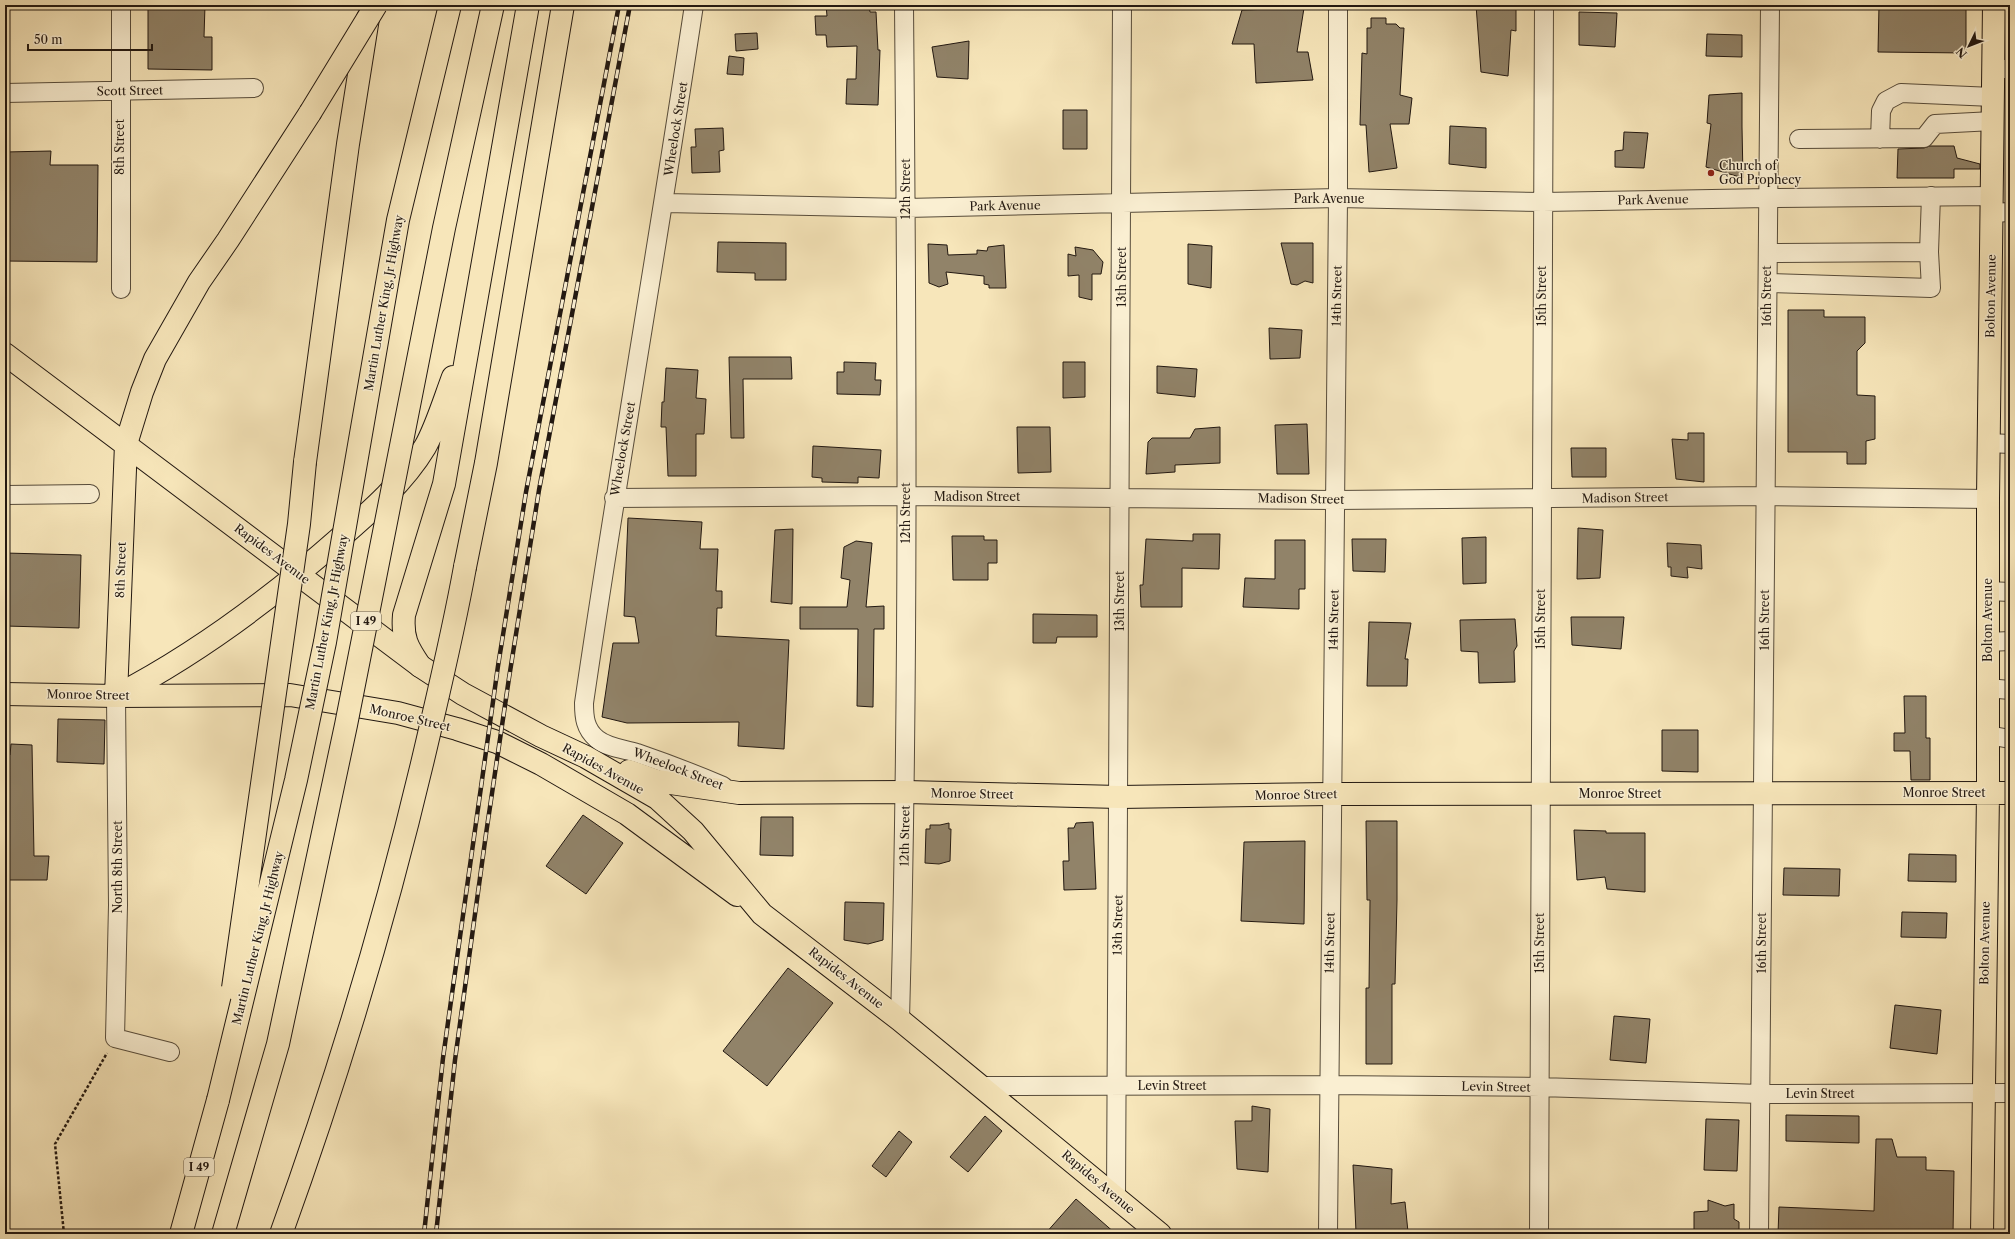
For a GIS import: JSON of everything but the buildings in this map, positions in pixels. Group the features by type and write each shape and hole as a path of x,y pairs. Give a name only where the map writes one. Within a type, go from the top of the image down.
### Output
{"main road":[{"path":"218,1100 299,524 305,462 348,144 370,5"},
{"name":"8th Street","path":"116,696 126,444 142,392 155,359 199,282 310,113 376,5"},
{"name":"Martin Luther King, Jr Highway","path":"181,1234 218,1100 296,780 325,642 398,220 450,5"},
{"name":"I 49","path":"223,1234 278,1044 346,725 444,228 493,5"},
{"path":"420,666 407,646 403,630 404,615 444,484 528,5"},
{"path":"281,1234 332,1087 380,928 416,791 456,615 486,463 563,5"},
{"name":"Bolton Avenue","path":"1982,1234 1982,1094 1988,793 1988,499 1998,207 1993,96 2002,69 1994,5"},
{"path":"116,696 157,675 190,653 299,574 371,511 405,474 426,446 471,333"},
{"name":"Rapides Avenue","path":"5,354 420,666 476,702 540,736 586,757 657,798 693,831 762,914 900,1020 1160,1234"},
{"name":"Monroe Street","path":"5,694 116,696 290,695 398,713 457,729 497,742 541,764 627,814 762,914"},
{"name":"Monroe Street","path":"586,757 657,781 739,793 906,792 1119,797 1332,794 1763,795 2010,793"}],"street":[{"name":"8th Street","path":"121,5 121,289"},
{"name":"Wheelock Street","path":"694,5 665,203 614,498 584,703 584,718 588,729 597,739 607,745 629,750 686,770 739,793"},
{"name":"12th Street","path":"900,1020 906,792 906,208 904,5"},
{"name":"13th Street","path":"1116,1198 1121,497 1122,5"},
{"name":"14th Street","path":"1328,1234 1338,198 1338,5"},
{"name":"15th Street","path":"1539,1234 1544,5"},
{"name":"16th Street","path":"1759,1234 1770,5"},
{"name":"Scott Street","path":"5,93 254,88"},
{"path":"1880,140 1881,111 1886,101 1901,93 1993,96"},
{"path":"1799,139 1880,140 1924,138 1935,124 1993,121"},
{"name":"Park Avenue","path":"665,203 906,208 1338,198 1543,202 1931,196 1998,207"},
{"path":"1768,283 1932,288 1929,252 1931,196"},
{"path":"1768,253 1929,252"},
{"path":"1989,442 2010,444"},
{"path":"5,495 90,494"},
{"name":"Madison Street","path":"614,498 906,496 1335,500 1766,496 1988,499"},
{"path":"1988,591 2010,592"},
{"path":"1988,642 2010,641"},
{"path":"1988,688 2010,690"},
{"name":"North 8th Street","path":"115,1038 118,905 116,696"},
{"path":"1988,735 2010,739"},
{"path":"115,1038 170,1052"},
{"name":"Levin Street","path":"982,1086 1329,1085 1540,1088 1761,1094 2010,1093"}],"path":[{"path":"64,1234 55,1144 115,1038"}],"railway":[{"path":"424,1234 443,1058 498,666 526,492 619,5"},
{"path":"436,1234 455,1060 509,678 539,490 630,5"}],"place":[{"name":"Church of God Prophecy","path":"1711,173"}]}
